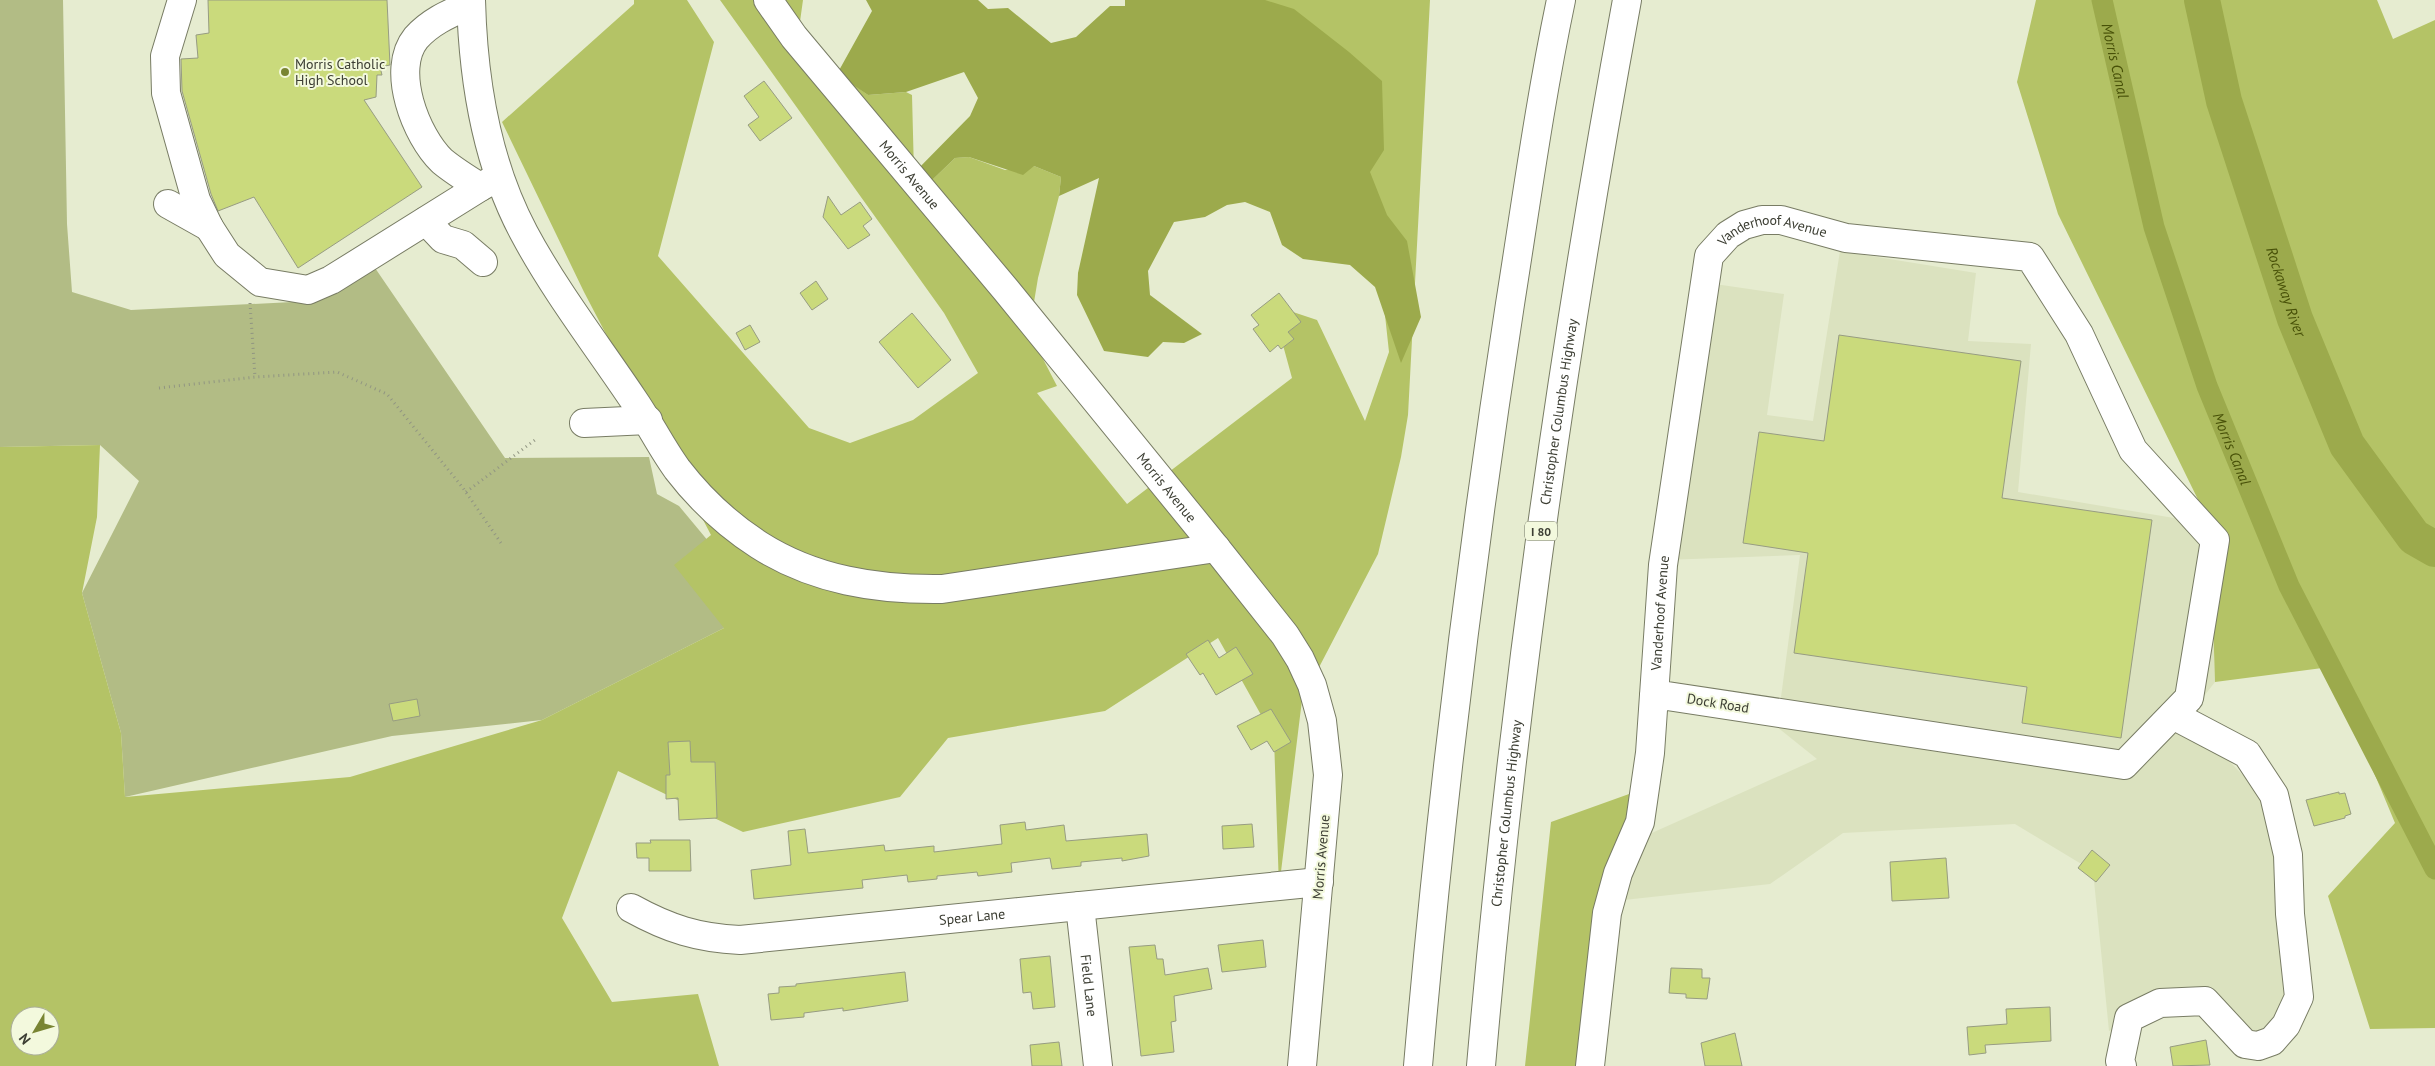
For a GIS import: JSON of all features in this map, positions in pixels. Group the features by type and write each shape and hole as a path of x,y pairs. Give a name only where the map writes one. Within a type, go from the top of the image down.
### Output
{"main road":[{"path":"182,0 165,56 166,93 196,200 227,255 260,282 308,290 332,280 490,181"},
{"name":"Morris Avenue","path":"768,0 794,37 1000,283 1216,548 1285,635 1300,659 1312,685 1322,721 1328,775 1302,1066"},
{"path":"1418,1066 1445,784 1474,550 1527,196 1561,0"},
{"name":"Christopher Columbus Highway","path":"1481,1066 1516,724 1553,437 1572,309 1627,0"},
{"path":"490,181 441,160 409,107 405,66 415,40 437,19 471,2 473,49 490,181 523,231 546,272 648,420 677,468 701,498 729,524 760,546 793,564 829,577 866,586 942,589 1216,548"},
{"path":"168,204 210,227"},
{"name":"Vanderhoof Avenue","path":"1654,694 1663,565 1709,256 1728,235 1744,225 1762,220 1782,220 1846,238 2030,258 2067,313 2097,371 2133,450 2215,540 2189,698 2173,715"},
{"path":"426,221 443,240 463,245 483,262"},
{"path":"584,423 648,420"},
{"path":"1590,1066 1607,913 1618,873 1640,822 1650,753 1654,694"},
{"name":"Dock Road","path":"1654,694 2124,766 2173,715"},
{"path":"2122,1066 2120,1061 2129,1018 2160,1003 2205,1001 2245,1044 2258,1046 2272,1041 2286,1025 2299,997 2290,914 2288,855 2274,795 2247,754 2173,715"},
{"name":"Spear Lane","path":"631,908 657,923 684,933 740,940 1319,882"},
{"name":"Field Lane","path":"1080,906 1098,1066"}],"path":[{"path":"250,301 255,377"},
{"path":"159,388 255,377 337,372 387,394 466,492 501,542"},
{"path":"466,492 536,440"}],"shaded area":[{"path":"0,0 63,0 67,224 72,292 131,310 312,301 373,265 505,458 649,457 657,494 679,506 714,548 724,628 542,720 392,736 125,797 121,733 82,593 139,481 100,445 0,447"},
{"path":"634,0 687,0 714,42 658,256 809,428 850,443 913,420 978,373 944,313 720,0 803,0 797,43 868,95 906,92 912,95 914,173 929,183 955,158 969,157 1005,170 1034,166 1061,177 1059,196 1038,278 1029,332 1057,386 1037,393 1127,504 1292,378 1272,305 1317,320 1365,421 1389,352 1380,269 1169,0 1430,0 1408,415 1401,457 1378,554 1302,700 1279,888 1274,738 1218,638 1105,711 948,738 900,797 743,832 618,771 562,918 612,1002 698,994 719,1066 0,1066 0,447 100,445 97,517 82,593 121,733 125,797 350,777 542,720 724,628 674,565 711,535 584,292 502,122 634,4"},
{"path":"866,0 978,0 988,9 1008,8 1051,43 1076,37 1110,6 1125,6 1125,0 1265,0 1294,9 1349,52 1382,81 1384,150 1370,172 1387,215 1407,241 1421,317 1401,363 1375,287 1350,265 1303,259 1282,245 1270,212 1245,202 1227,205 1205,217 1174,222 1148,271 1150,295 1202,334 1184,343 1163,342 1148,357 1104,351 1077,295 1078,273 1099,178 1059,196 1061,177 1034,166 1023,175 969,157 955,158 929,183 914,173 970,116 978,98 964,72 906,92 868,95 837,74 872,11"},
{"path":"2036,0 2377,0 2393,39 2435,20 2435,1028 2370,1029 2328,896 2395,823 2330,667 2215,682 2210,524 2058,214 2017,82"},
{"path":"1840,251 1976,273 1968,341 2031,344 2018,492 2210,524 2215,682 2187,718 2277,810 2295,1025 2270,1046 2198,1002 2109,1031 2093,871 2015,824 1843,833 1770,884 1615,901 1634,841 1817,759 1777,727 1800,555 1665,560 1701,282 1784,294 1767,415 1813,421"},
{"path":"1643,789 1615,901 1602,1066 1525,1066 1551,822"}],"building":[{"path":"208,0 387,0 390,65 380,67 382,75 377,75 376,97 364,100 422,187 298,268 254,197 218,211 211,194 182,91 181,59 198,58 196,35 209,33"},
{"path":"764,81 792,118 760,141 748,125 759,117 744,96"},
{"path":"828,196 841,215 860,202 872,219 863,226 870,235 848,249 823,217"},
{"path":"816,281 828,299 812,310 800,293"},
{"path":"1279,293 1301,322 1288,332 1294,339 1281,349 1278,345 1270,352 1253,329 1259,325 1251,315"},
{"path":"912,313 951,360 918,388 879,342"},
{"path":"750,325 760,342 745,350 736,333"},
{"path":"1839,335 2021,361 2002,498 2152,520 2121,738 2022,723 2027,687 1794,653 1808,553 1743,543 1759,432 1824,441"},
{"path":"1208,640 1219,658 1236,647 1253,674 1216,695 1203,673 1200,675 1186,654"},
{"path":"417,699 420,716 393,721 389,704"},
{"path":"1271,709 1291,742 1274,752 1267,741 1251,750 1237,726"},
{"path":"690,741 691,762 715,762 717,818 679,820 678,798 666,799 666,775 670,775 668,742"},
{"path":"2339,792 2339,794 2345,793 2351,814 2345,816 2345,818 2314,826 2306,800"},
{"path":"1025,822 1026,830 1064,825 1066,841 1147,834 1149,856 1122,861 1122,858 1081,862 1081,866 1052,869 1050,858 1011,863 1012,872 978,876 977,872 937,876 937,879 908,882 907,875 862,880 863,888 754,899 751,870 791,865 788,831 805,829 808,853 884,845 885,851 934,846 934,852 1002,844 1000,825"},
{"path":"1252,824 1254,847 1223,849 1222,826"},
{"path":"650,840 690,840 691,871 649,871 649,858 637,858 636,843 651,843"},
{"path":"2092,850 2110,865 2096,882 2078,868"},
{"path":"1946,858 1949,898 1892,901 1890,862"},
{"path":"1263,940 1266,967 1222,972 1218,945"},
{"path":"1155,945 1157,959 1163,959 1165,975 1208,968 1212,989 1174,996 1176,1021 1171,1022 1174,1052 1141,1056 1129,947"},
{"path":"1050,956 1055,1007 1033,1009 1031,992 1023,993 1020,959"},
{"path":"1671,968 1702,969 1702,978 1710,978 1707,999 1686,998 1686,994 1669,993"},
{"path":"905,972 908,1001 843,1011 843,1008 804,1013 804,1017 771,1020 768,994 779,993 779,987"},
{"path":"2050,1007 2051,1041 1985,1045 1986,1053 1969,1055 1967,1027 2007,1024 2006,1009"},
{"path":"1735,1033 1742,1066 1705,1066 1701,1043"},
{"path":"2206,1040 2210,1065 2173,1066 2170,1047"},
{"path":"1059,1042 1062,1066 1032,1066 1030,1045"}],"waterway":[{"name":"Morris Canal","path":"2102,0 2154,227 2207,386 2289,586 2435,869"},
{"name":"Rockaway River","path":"2202,0 2224,101 2295,319 2347,445 2414,537 2435,549"}],"place":[{"name":"Morris Catholic High School","path":"285,72"}]}
